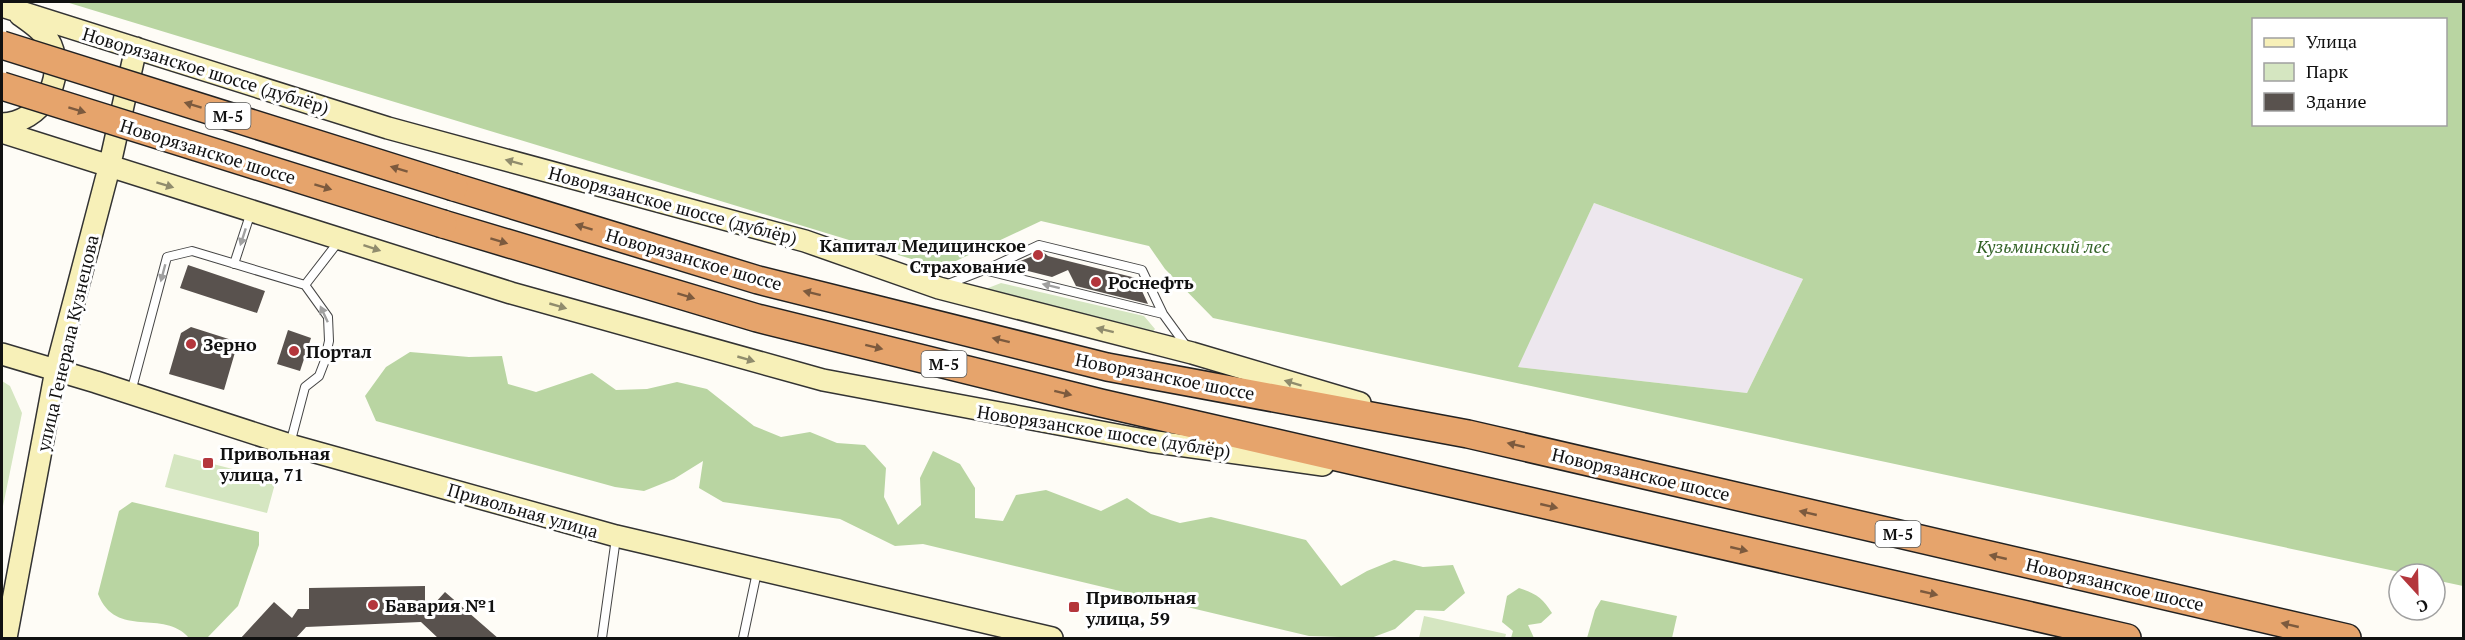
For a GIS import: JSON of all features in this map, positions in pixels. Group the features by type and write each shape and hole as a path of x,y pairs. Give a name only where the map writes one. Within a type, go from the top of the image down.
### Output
{"highway":[{"name":"Новорязанское шоссе","path":"2,45 454,187 758,279 1107,367 1449,430 2347,639"},
{"name":"Новорязанское шоссе","path":"2,86 442,224 756,318 1101,403 2096,635 2127,639"}],"main road":[{"name":"Новорязанское шоссе (дублёр)","path":"6,7 388,128 805,241 939,288 1192,352 1449,430"},
{"path":"2,124 28,116 46,101 54,80 55,60 50,43 35,25 6,7"},
{"name":"улица Генерала Кузнецова","path":"6,639 56,370 109,168 136,48"},
{"name":"Новорязанское шоссе (дублёр)","path":"2,132 109,168 252,210 511,293 823,380 1149,441 1451,483"},
{"name":"Привольная улица","path":"2,354 290,446 616,536 1052,639"}],"lane":[{"path":"234,264 252,210"},
{"path":"305,285 341,238"},
{"path":"939,288 1038,245 1119,264 1142,270 1163,314 1192,352"},
{"path":"131,394 167,257 192,252 305,285 328,317 329,341 319,376 305,387 290,446"},
{"path":"1075,254 1081,265"},
{"path":"1099,259 1104,270"},
{"path":"1119,264 1124,276"},
{"path":"984,270 1094,294 1163,314"},
{"path":"602,639 616,536"},
{"path":"743,639 758,571"}],"shaded area":[{"path":"1594,203 1803,279 1747,393 1517,367"}],"green space":[{"name":"Кузьминский лес","path":"66,2 2463,2 2463,586 2447,583 2447,562 2387,562 2387,569 1213,318 1165,269 1149,246 1041,221 941,268","holes":["1594,203 1803,279 1747,393 1518,367"]},
{"path":"1001,283 1144,316 1155,329 1151,334 983,290"},
{"path":"410,352 469,357 502,356 508,384 536,392 592,373 616,390 647,389 677,382 707,389 754,426 781,437 810,432 837,443 865,445 886,468 884,497 898,525 921,505 920,478 933,451 960,464 975,488 975,518 1003,521 1016,495 1046,490 1101,511 1127,498 1151,514 1180,523 1211,517 1306,540 1341,586 1367,571 1394,560 1423,567 1453,565 1465,593 1444,611 1416,610 1395,629 1371,638 1309,636 923,544 895,546 840,519 723,502 699,488 703,461 674,479 644,491 615,487 376,421 365,396 386,367"},
{"path":"2,381 10,386 22,413 2,511"},
{"path":"174,454 276,480 267,513 165,487"},
{"path":"132,502 259,532 259,545 238,606 207,638 189,638 179,629 167,625 128,620 116,616 106,608 98,594 119,511"},
{"path":"1519,588 1538,597 1552,613 1541,623 1528,625 1534,638 1511,638 1513,631 1502,622 1507,596"},
{"path":"1601,600 1677,616 1672,638 1587,638 1595,610"},
{"path":"1424,616 1506,634 1505,638 1419,638"}],"building":[{"path":"1043,252 1048,256 1136,278 1148,304 1076,286 1068,270 1052,277 1008,266"},
{"path":"188,265 265,291 257,313 180,288"},
{"path":"191,327 238,342 224,390 169,374 181,333"},
{"name":"Портал","path":"288,330 311,338 300,371 277,364"},
{"path":"425,586 425,614 445,592 499,639 439,639 421,622 306,627 295,639 240,639 274,602 292,618 298,609 309,609 309,588"}],"place":[{"name":"Капитал Медицинское Страхование","path":"1038,255"},
{"name":"Роснефть","path":"1096,282"},
{"name":"Зерно","path":"191,344"},
{"name":"Портал","path":"294,351"},
{"name":"Привольная улица, 71","path":"208,463"},
{"name":"Бавария №1","path":"373,605"},
{"name":"Привольная улица, 59","path":"1074,607"}]}
